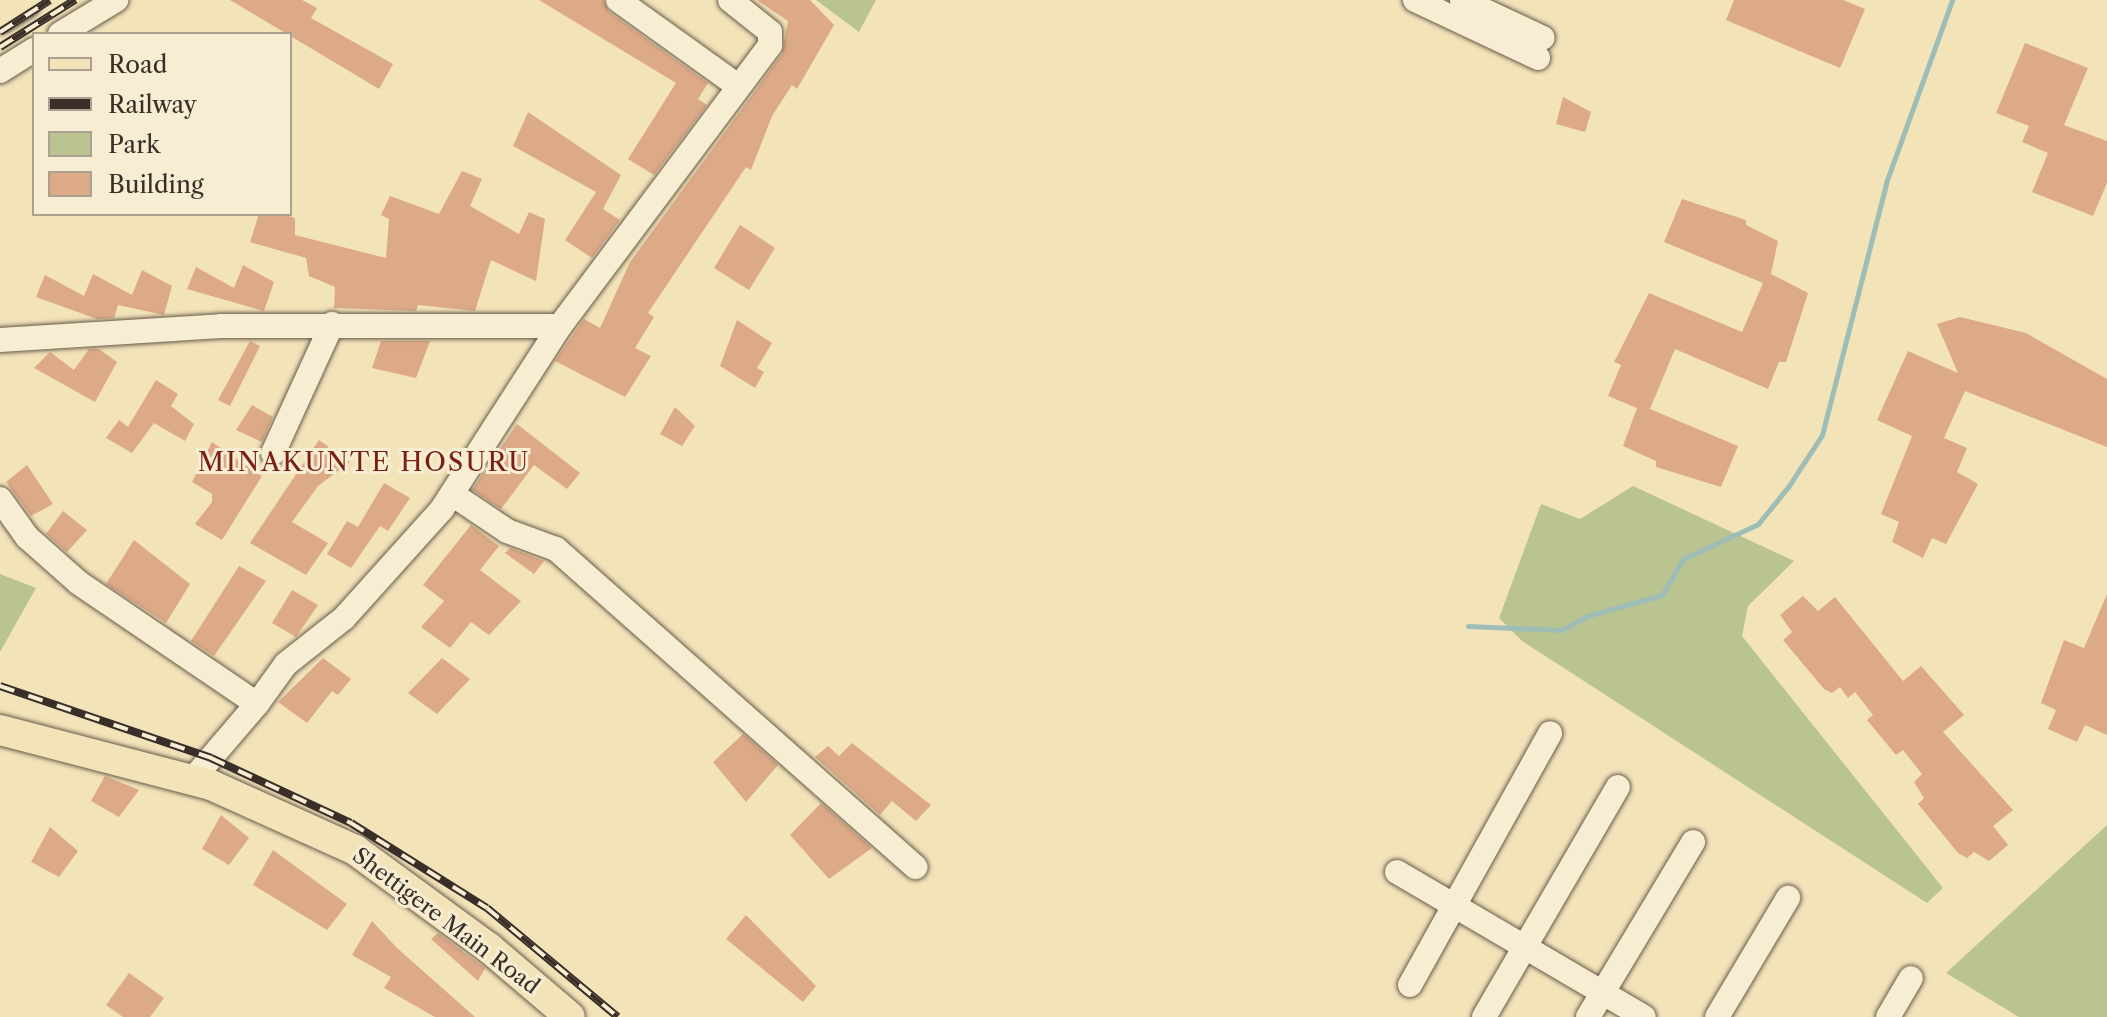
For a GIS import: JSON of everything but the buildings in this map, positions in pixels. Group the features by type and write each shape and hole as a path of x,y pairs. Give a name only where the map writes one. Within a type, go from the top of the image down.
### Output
{"highway":[{"path":"0,15 24,0"}],"main road":[{"name":"Shettigere Main Road","path":"0,730 192,780 355,850 570,1017"}],"street":[{"path":"63,32 116,0"},
{"path":"618,0 738,86"},
{"path":"192,780 257,704 286,664 344,618 452,494 560,326 770,45 770,32 730,0"},
{"path":"1415,0 1540,48 1462,0"},
{"path":"0,71 32,51"},
{"path":"0,340 332,324 560,326"},
{"path":"273,453 332,324"},
{"path":"452,494 507,531 556,549 916,867"},
{"path":"0,499 27,537 79,583 257,704"},
{"path":"1410,985 1550,733"},
{"path":"1484,1017 1618,787"},
{"path":"1588,1017 1693,842"},
{"path":"1397,872 1644,1017"},
{"path":"1717,1017 1788,898"},
{"path":"1888,1017 1911,978"}],"green space":[{"path":"816,0 876,0 859,32"},
{"path":"1633,486 1794,561 1748,606 1742,636 1943,888 1927,903 1522,641 1499,618 1541,504 1580,519"},
{"path":"0,574 36,588 0,652"},
{"path":"2107,825 2107,1017 2019,1017 1946,973"}],"waterway":[{"path":"1468,626 1562,630 1587,616 1662,595 1683,559 1758,524 1788,487 1822,435 1887,180 1952,0"}],"railway":[{"path":"0,32 50,0"},
{"path":"0,47 75,0"},
{"path":"0,686 211,758 351,823 487,908 618,1017"}],"district":[{"name":"MINAKUNTE HOSURU","path":"364,463"}]}
